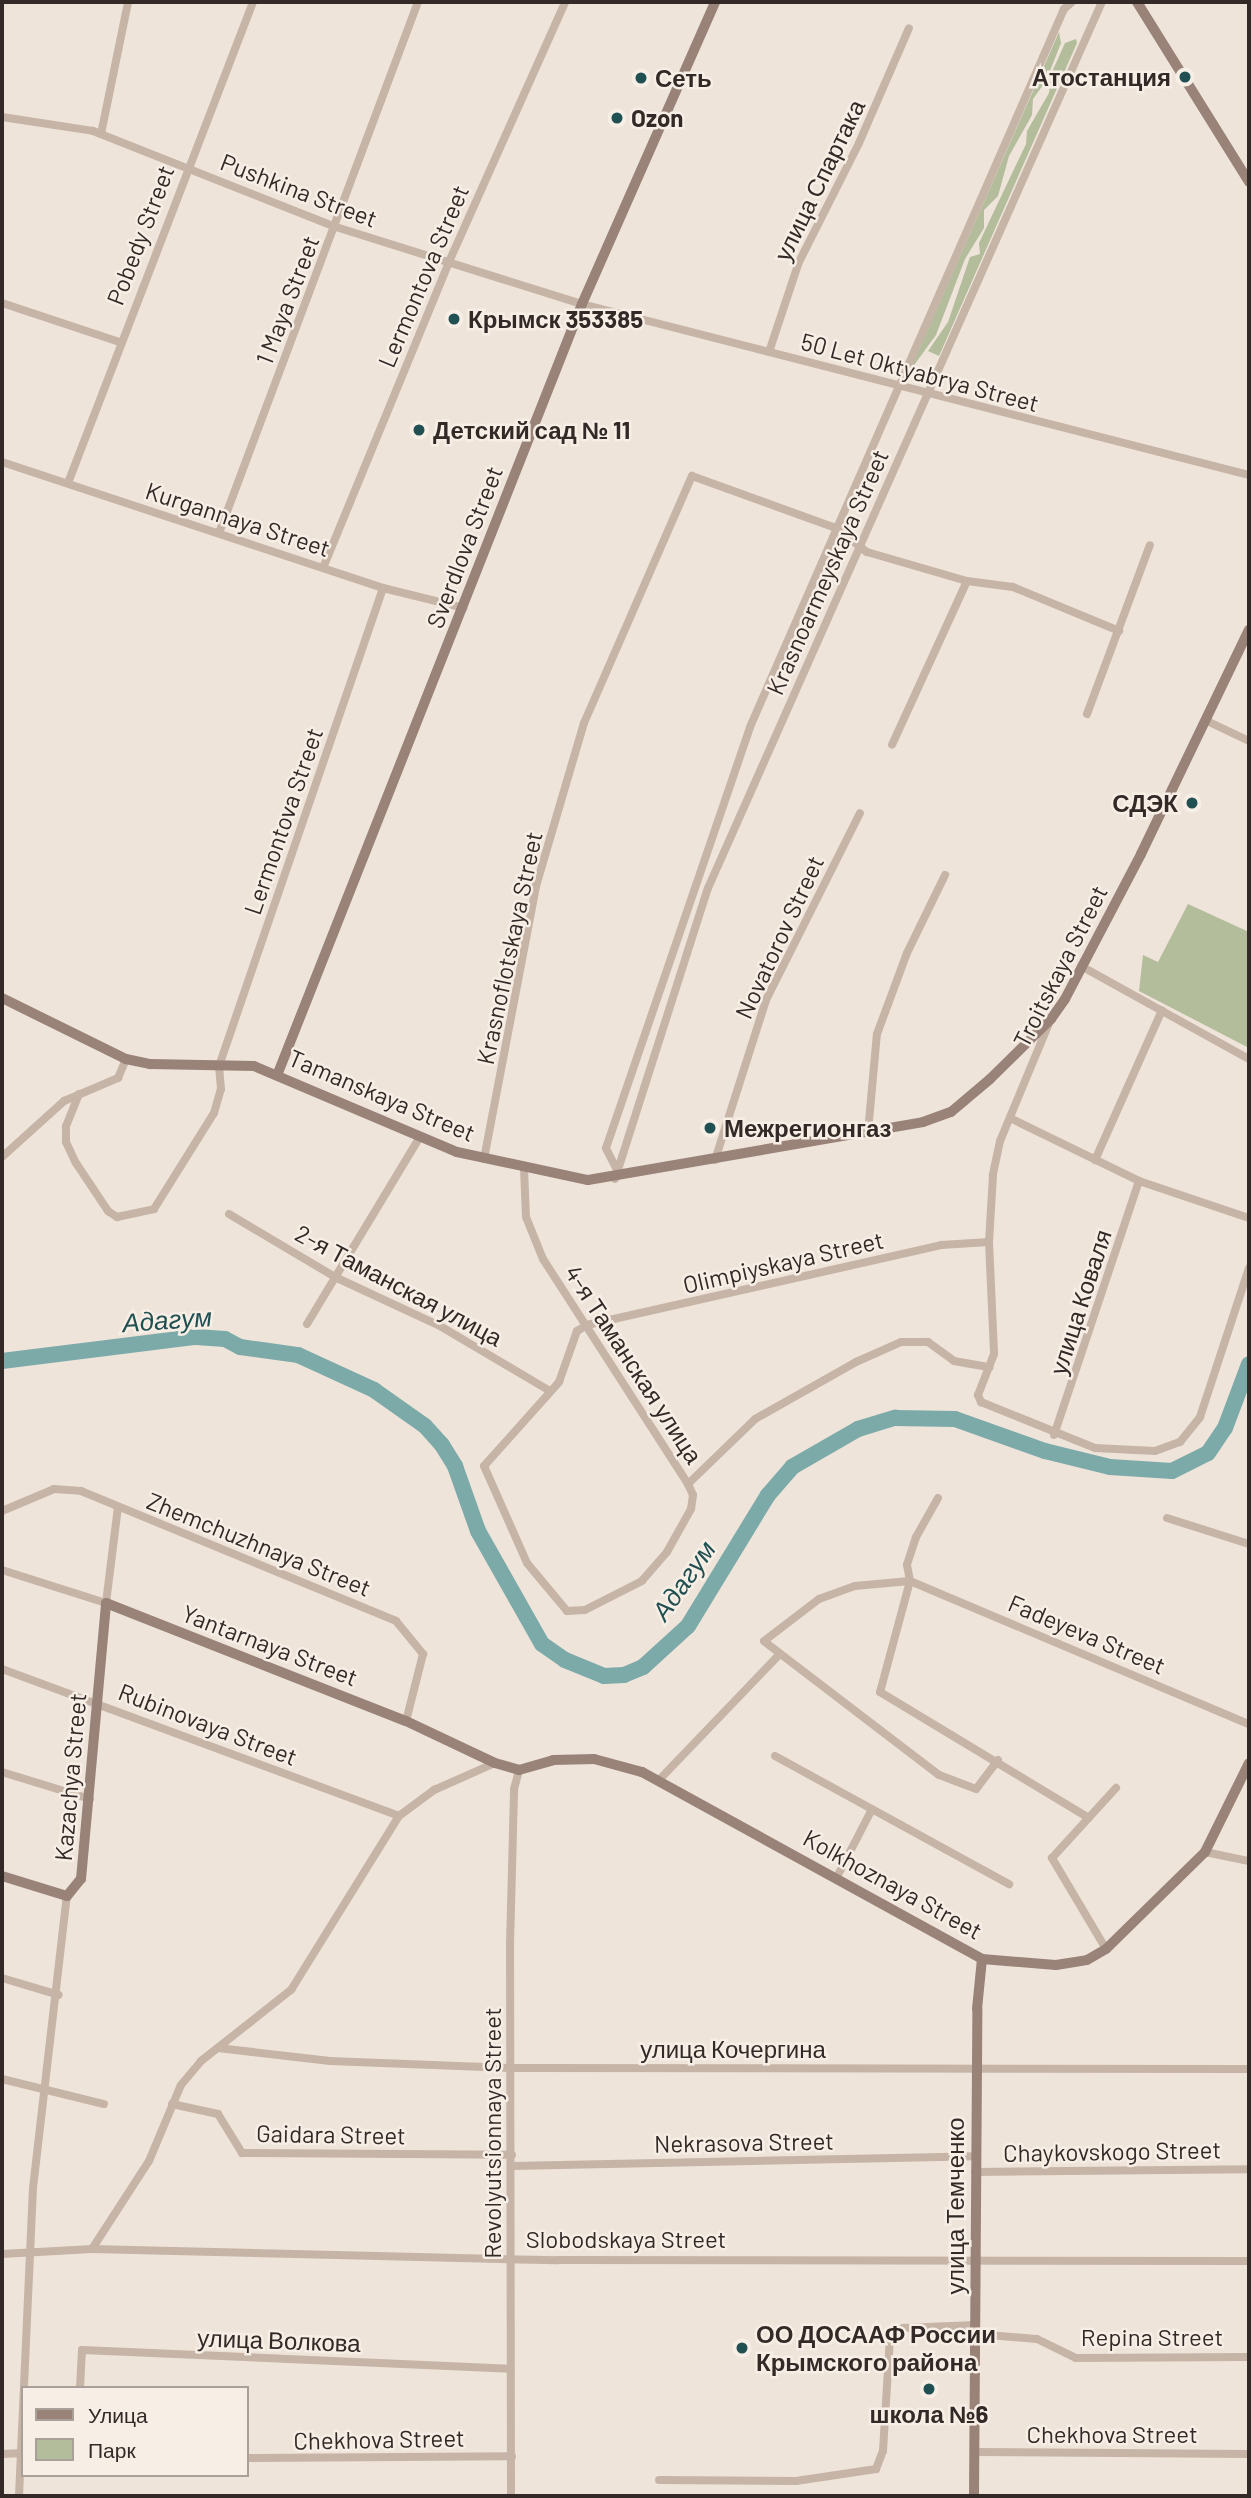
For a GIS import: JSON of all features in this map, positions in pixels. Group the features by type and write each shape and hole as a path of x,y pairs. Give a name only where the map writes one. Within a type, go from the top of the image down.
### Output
{"main road":[{"name":"Sverdlova Street","path":"278,1073 582,304 715,2"},
{"path":"1137,2 1249,182"},
{"name":"Troitskaya Street","path":"1051,1019 1081,967 1207,721 1249,630"},
{"name":"Tamanskaya Street","path":"2,998 126,1059 254,1066 278,1073 420,1136 484,1160 587,1180 923,1122 951,1111 1051,1019"},
{"name":"Kazachya Street","path":"67,1896 81,1879 106,1603"},
{"name":"Yantarnaya Street","path":"106,1603 406,1721 495,1763 519,1770"},
{"name":"Kolkhoznaya Street","path":"519,1770 553,1760 594,1759 659,1780 838,1875 982,1958 1056,1965 1087,1960 1107,1949 1205,1852 1249,1763"},
{"path":"2,1876 67,1896"},
{"name":"улица Темченко","path":"974,2496 976,2070 982,1958"}],"street":[{"path":"102,134 128,2"},
{"name":"Pobedy Street","path":"68,483 119,342 253,2"},
{"name":"1 Maya Street","path":"219,533 336,227 418,2"},
{"name":"Lermontova Street","path":"323,568 448,264 565,2"},
{"name":"Krasnoarmeyskaya Street","path":"616,1174 606,1148 711,831 836,528 1064,9 1072,2"},
{"name":"Krasnoarmeyskaya Street","path":"616,1174 708,888 1102,2"},
{"name":"улица Спартака","path":"769,352 799,262 859,143 909,28"},
{"name":"Pushkina Street","path":"2,117 102,134 336,227 582,304"},
{"path":"2,303 119,342"},
{"name":"50 Let Oktyabrya Street","path":"582,304 897,388 1249,475"},
{"name":"Kurgannaya Street","path":"2,462 383,588 464,608"},
{"name":"Krasnoflotskaya Street","path":"484,1160 536,887 584,723 692,476 836,528"},
{"path":"836,528 867,552 967,581 1013,587 1119,631"},
{"path":"1087,714 1150,545"},
{"path":"892,746 967,581"},
{"name":"Lermontova Street","path":"79,1094 66,1126 66,1142 76,1163 108,1212 117,1217 154,1209 214,1113 221,1088 219,1066 383,588"},
{"path":"1207,721 1249,741"},
{"name":"Novatorov Street","path":"715,1160 766,1000 860,813"},
{"path":"868,1132 877,1034 906,953 945,875"},
{"path":"1081,967 1249,1059"},
{"path":"1096,1160 1161,1010"},
{"name":"Troitskaya Street","path":"1051,1019 1010,1118 993,1175 989,1242 994,1354 978,1395 981,1402 1054,1434 1126,1452 1154,1451 1180,1442 1192,1433 1215,1377 1249,1268"},
{"path":"2,1157 64,1101 118,1078 126,1059"},
{"path":"1010,1118 1139,1181 1249,1218"},
{"path":"307,1324 420,1136"},
{"name":"4-я Таманская улица","path":"524,1168 526,1217 543,1259 688,1484 766,1412 856,1362 901,1342 928,1342 954,1361 989,1367"},
{"name":"улица Коваля","path":"1054,1434 1139,1181"},
{"name":"2-я Таманская улица","path":"229,1214 337,1278 440,1326 550,1391"},
{"name":"Olimpiyskaya Street","path":"587,1325 941,1245 989,1242"},
{"path":"587,1325 577,1331 559,1382 484,1466 527,1563 568,1611 585,1610 642,1581 667,1552 691,1509 693,1495 688,1484"},
{"name":"Zhemchuzhnaya Street","path":"2,1511 54,1489 81,1491 396,1621 423,1654 406,1721"},
{"path":"938,1498 916,1537 907,1565 910,1581 880,1689 883,1696 998,1760 1089,1818"},
{"name":"Kazachya Street","path":"106,1603 118,1507"},
{"path":"1167,1518 1249,1544"},
{"name":"Yantarnaya Street","path":"2,1570 106,1603"},
{"name":"Fadeyeva Street","path":"779,1655 764,1641 819,1599 855,1586 910,1581 1249,1724"},
{"path":"659,1780 779,1655 939,1775 976,1789 998,1760"},
{"name":"Rubinovaya Street","path":"2,1669 98,1701 159,1728 400,1816"},
{"path":"775,1756 1009,1884"},
{"path":"92,2249 149,2161 181,2085 218,2048 291,1990 310,1967 372,1854 400,1816 434,1790 495,1763"},
{"name":"Revolyutsionnaya Street","path":"511,2496 513,2166 510,1936 514,1789 519,1770"},
{"path":"2,1772 90,1800"},
{"path":"1107,1949 1052,1858 1116,1788"},
{"path":"838,1875 872,1809"},
{"path":"1205,1852 1249,1861"},
{"name":"Kazachya Street","path":"24,2386 30,2253 67,1896"},
{"path":"2,1978 58,1995"},
{"name":"улица Кочергина","path":"218,2048 330,2061 512,2068 1249,2069"},
{"path":"2,2079 104,2105"},
{"name":"Gaidara Street","path":"172,2104 218,2114 242,2152 512,2155"},
{"name":"Nekrasova Street","path":"513,2166 976,2156"},
{"name":"Chaykovskogo Street","path":"975,2172 1249,2169"},
{"name":"Slobodskaya Street","path":"2,2254 92,2249 513,2258 1249,2261"},
{"name":"Repina Street","path":"659,2480 796,2481 876,2469 883,2451 890,2335 903,2328 975,2329 1037,2339 1076,2358 1249,2357"},
{"name":"улица Волкова","path":"80,2386 82,2350 511,2369"},
{"name":"Chekhova Street","path":"975,2452 1249,2454"},
{"path":"2,2455 21,2453"},
{"name":"Kazachya Street","path":"19,2496 21,2453"},
{"name":"Chekhova Street","path":"248,2458 512,2456"}],"green space":[{"path":"1059,32 1061,43 1046,81 1033,99 1032,115 1009,156 998,196 984,210 984,228 965,259 936,335 909,372"},
{"path":"1076,39 1077,43 939,356 928,351 948,322 970,257 980,254 979,243 1026,144 1027,131 1049,93 1052,72 1065,43"},
{"path":"1188,904 1249,932 1249,1048 1139,991 1143,955 1158,962"}],"waterway":[{"name":"Адагум","path":"2,1361 196,1337 225,1339 240,1347 298,1355 374,1390 425,1426 442,1445 455,1466 478,1531 542,1644 565,1660 604,1676 624,1675 643,1667 688,1626 768,1495 792,1467 858,1429 895,1418 955,1419 1045,1451 1110,1467 1172,1471 1208,1453 1225,1428 1249,1364"}],"place":[{"name":"Атостанция","path":"1185,77"},
{"name":"Сеть","path":"641,78"},
{"name":"Ozon","path":"617,118"},
{"name":"Крымск 353385","path":"454,319"},
{"name":"Детский сад № 11","path":"419,430"},
{"name":"СДЭК","path":"1192,803"},
{"name":"Межрегионгаз","path":"710,1128"},
{"name":"ОО ДОСААФ России Крымского района","path":"742,2348"},
{"name":"школа №6","path":"929,2389"}]}
